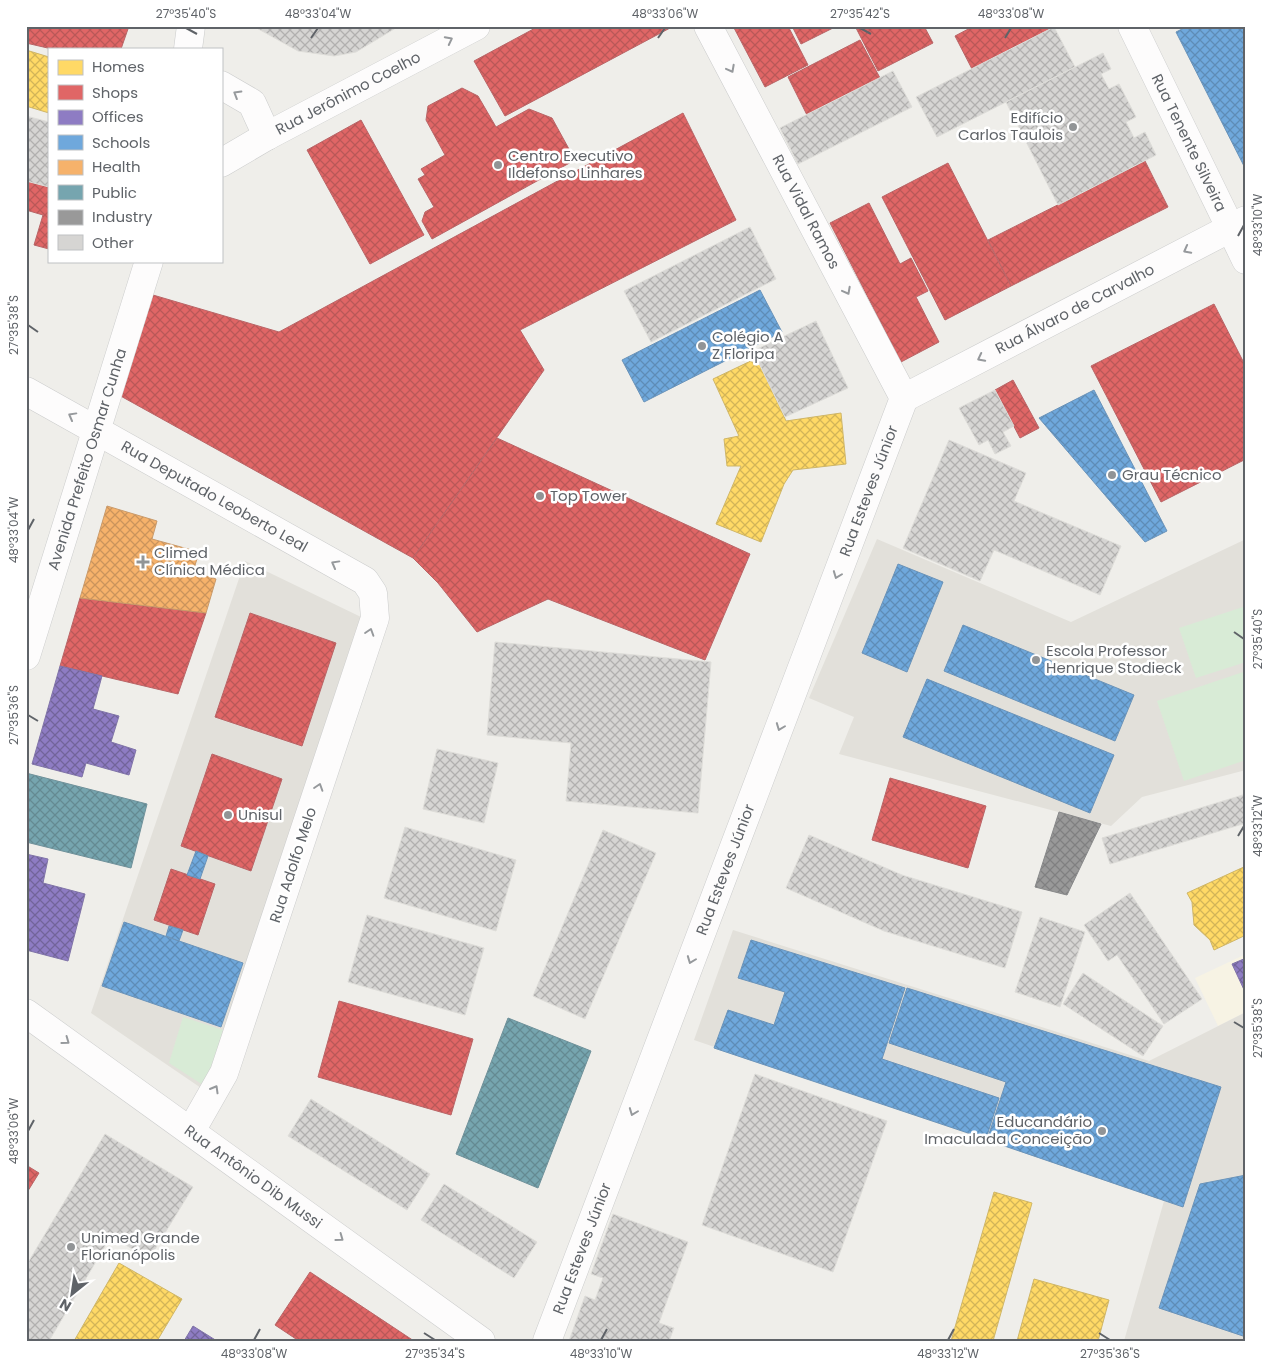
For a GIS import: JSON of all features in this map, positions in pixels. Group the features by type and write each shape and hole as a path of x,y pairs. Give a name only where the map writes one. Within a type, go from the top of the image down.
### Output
{"street":[{"path":"188,48 191,26"},
{"name":"Rua Jerônimo Coelho","path":"222,162 267,136 476,26"},
{"name":"Rua Vidal Ramos","path":"708,26 904,398"},
{"name":"Rua Tenente Silveira","path":"1132,26 1238,224 1246,260"},
{"path":"222,86 252,103 267,136"},
{"name":"Rua Álvaro de Carvalho","path":"904,398 1238,224"},
{"name":"Avenida Prefeito Osmar Cunha","path":"26,656 149,262"},
{"name":"Rua Deputado Leoberto Leal","path":"26,391 366,582 373,593"},
{"name":"Rua Esteves Júnior","path":"547,1341 904,398"},
{"name":"Rua Adolfo Melo","path":"191,1131 224,1073 375,618 373,593"},
{"name":"Rua Antônio Dib Mussi","path":"26,1012 481,1341"}],"shaded area":[{"name":"Escola Professor Henrique Stodieck","path":"877,539 1071,622 1246,539 1246,770 1142,797 1111,826 839,754 854,717 809,698"},
{"name":"Unisul","path":"245,561 361,617 218,1058 204,1090 91,1013"},
{"name":"Educandário Imaculada Conceição","path":"733,930 1149,1061 1246,1012 1246,1341 1124,1341 1164,1201 694,1040"},
{"path":"1246,954 1246,1012 1218,1026 1195,978"}],"green space":[{"path":"1246,606 1246,662 1196,678 1179,628"},
{"path":"1246,671 1246,760 1184,781 1157,701"},
{"path":"183,1017 223,1030 215,1057 203,1085 169,1063"}],"building: Homes":[{"path":"26,50 48,57 48,113 26,106"},
{"path":"757,358 786,421 841,413 846,464 793,470 784,484 761,542 716,524 741,466 727,466 724,439 739,436 713,379"},
{"path":"1246,866 1246,935 1214,950 1210,940 1194,925 1192,902 1187,893"},
{"path":"994,1192 1032,1203 993,1341 951,1341"},
{"path":"119,1263 182,1299 157,1341 74,1341"},
{"path":"1034,1279 1109,1300 1098,1341 1017,1341"}],"building: Shops":[{"path":"26,26 129,26 121,48 48,48 26,43"},
{"path":"539,26 669,26 670,28 505,116 474,61"},
{"path":"733,26 788,26 808,65 765,87"},
{"path":"792,26 837,26 801,44"},
{"path":"855,26 924,26 933,43 878,71"},
{"path":"974,26 1056,26 972,69 955,36"},
{"path":"860,40 880,78 807,115 788,77"},
{"name":"Centro Executivo Ildefonso Linhares","path":"462,88 478,96 496,127 529,109 552,118 575,160 432,239 422,221 425,212 434,207 418,179 425,175 421,169 445,155 426,120 428,106"},
{"path":"683,113 736,220 520,330 544,370 413,558 117,394 153,295 279,332"},
{"path":"361,120 424,235 370,264 307,150"},
{"path":"1145,161 1168,207 1011,286 988,240"},
{"path":"948,163 1011,286 945,320 882,197"},
{"path":"27,181 48,187 48,249 34,245 43,215 26,210"},
{"path":"869,203 900,264 911,258 928,291 916,297 939,342 901,362 830,223"},
{"path":"1214,304 1246,367 1246,459 1161,502 1091,366"},
{"path":"1013,380 1039,428 1020,438 995,390"},
{"name":"Top Tower","path":"497,438 750,554 705,660 548,599 477,632 438,583 413,558"},
{"path":"80,598 206,613 178,694 60,666"},
{"path":"250,613 336,643 302,746 215,717"},
{"path":"212,754 282,779 251,871 181,846"},
{"path":"890,778 986,806 968,868 872,840"},
{"path":"171,869 215,884 198,935 154,920"},
{"path":"339,1001 473,1039 451,1115 318,1077"},
{"path":"26,1165 39,1173 26,1194"},
{"path":"310,1272 414,1341 299,1341 275,1325"}],"building: Offices":[{"path":"60,666 102,676 93,709 119,716 111,742 136,750 129,775 86,763 82,777 32,764"},
{"path":"26,854 48,859 43,883 85,894 68,961 26,950"},
{"path":"1246,958 1246,994 1232,964"},
{"path":"193,1326 217,1341 184,1341"}],"building: Schools":[{"path":"1188,26 1246,26 1246,170 1176,32"},
{"name":"Colégio A Z Floripa","path":"760,290 782,332 644,402 622,360"},
{"name":"Grau Técnico","path":"1094,390 1167,531 1145,542 1039,418"},
{"path":"898,564 943,582 907,672 862,653"},
{"path":"963,625 1134,695 1115,741 944,671"},
{"path":"927,679 1114,755 1090,813 903,737"},
{"path":"196,851 208,856 200,879 187,875"},
{"path":"124,922 243,963 221,1027 102,986"},
{"path":"169,926 183,930 179,941 166,936"},
{"path":"751,940 905,988 882,1059 999,1098 986,1139 714,1048 728,1010 774,1025 785,992 738,978"},
{"path":"907,988 1221,1087 1183,1207 987,1140 1006,1082 889,1043"},
{"path":"1246,1175 1246,1337 1159,1308 1200,1184"}],"building: Health":[{"name":"Climed Clínica Médica","path":"107,506 157,521 152,539 199,552 193,572 216,579 206,613 80,598"}],"building: Public":[{"path":"26,773 147,804 131,868 26,842"},
{"path":"508,1018 591,1051 538,1188 456,1154"}],"building: Industry":[{"path":"1059,812 1101,824 1067,895 1035,887"}],"building: Other":[{"path":"253,26 399,26 356,52 334,56 298,51"},
{"path":"1054,27 1075,67 937,137 916,97"},
{"name":"Edifício Carlos Taulois","path":"1103,53 1111,69 1101,74 1109,89 1119,84 1136,117 1126,122 1134,138 1145,132 1156,155 1058,205 1006,102"},
{"path":"893,71 912,107 798,164 780,128"},
{"path":"26,116 48,122 48,187 26,181"},
{"path":"750,227 776,279 651,342 624,291"},
{"path":"816,321 848,388 785,417 753,351"},
{"path":"995,390 1014,426 1003,432 1011,446 995,454 988,440 979,445 959,408"},
{"path":"949,440 1026,473 1014,501 1121,546 1100,595 994,550 980,581 903,548"},
{"path":"495,642 711,662 698,813 566,801 571,743 487,735"},
{"path":"437,749 498,763 484,823 423,809"},
{"path":"1246,794 1246,823 1110,864 1102,838"},
{"path":"405,827 516,860 496,931 384,898"},
{"path":"603,830 656,853 585,1019 533,996"},
{"path":"809,835 902,875 1022,912 1005,968 884,931 786,888"},
{"path":"1130,893 1202,999 1164,1024 1117,955 1108,961 1084,925"},
{"path":"367,915 484,948 465,1015 348,982"},
{"path":"1040,917 1085,932 1060,1007 1015,992"},
{"path":"1083,973 1163,1026 1143,1056 1063,1004"},
{"path":"755,1074 887,1121 833,1272 702,1225"},
{"path":"311,1099 430,1174 407,1210 288,1136"},
{"name":"Unimed Grande Florianópolis","path":"105,1134 193,1187 149,1259 111,1236 49,1341 26,1341 26,1266"},
{"path":"444,1184 537,1242 514,1278 421,1220"},
{"path":"613,1214 688,1242 659,1323 674,1328 669,1341 569,1341 585,1296 595,1300 603,1278 591,1274"}],"place":[{"name":"Edifício Carlos Taulois","path":"1073,127"},
{"name":"Centro Executivo Ildefonso Linhares","path":"498,165"},
{"name":"Colégio A Z Floripa","path":"702,346"},
{"name":"Grau Técnico","path":"1112,475"},
{"name":"Top Tower","path":"540,496"},
{"name":"Climed Clínica Médica","path":"143,562"},
{"name":"Escola Professor Henrique Stodieck","path":"1036,660"},
{"name":"Unisul","path":"228,815"},
{"name":"Educandário Imaculada Conceição","path":"1102,1131"},
{"name":"Unimed Grande Florianópolis","path":"71,1247"}]}
